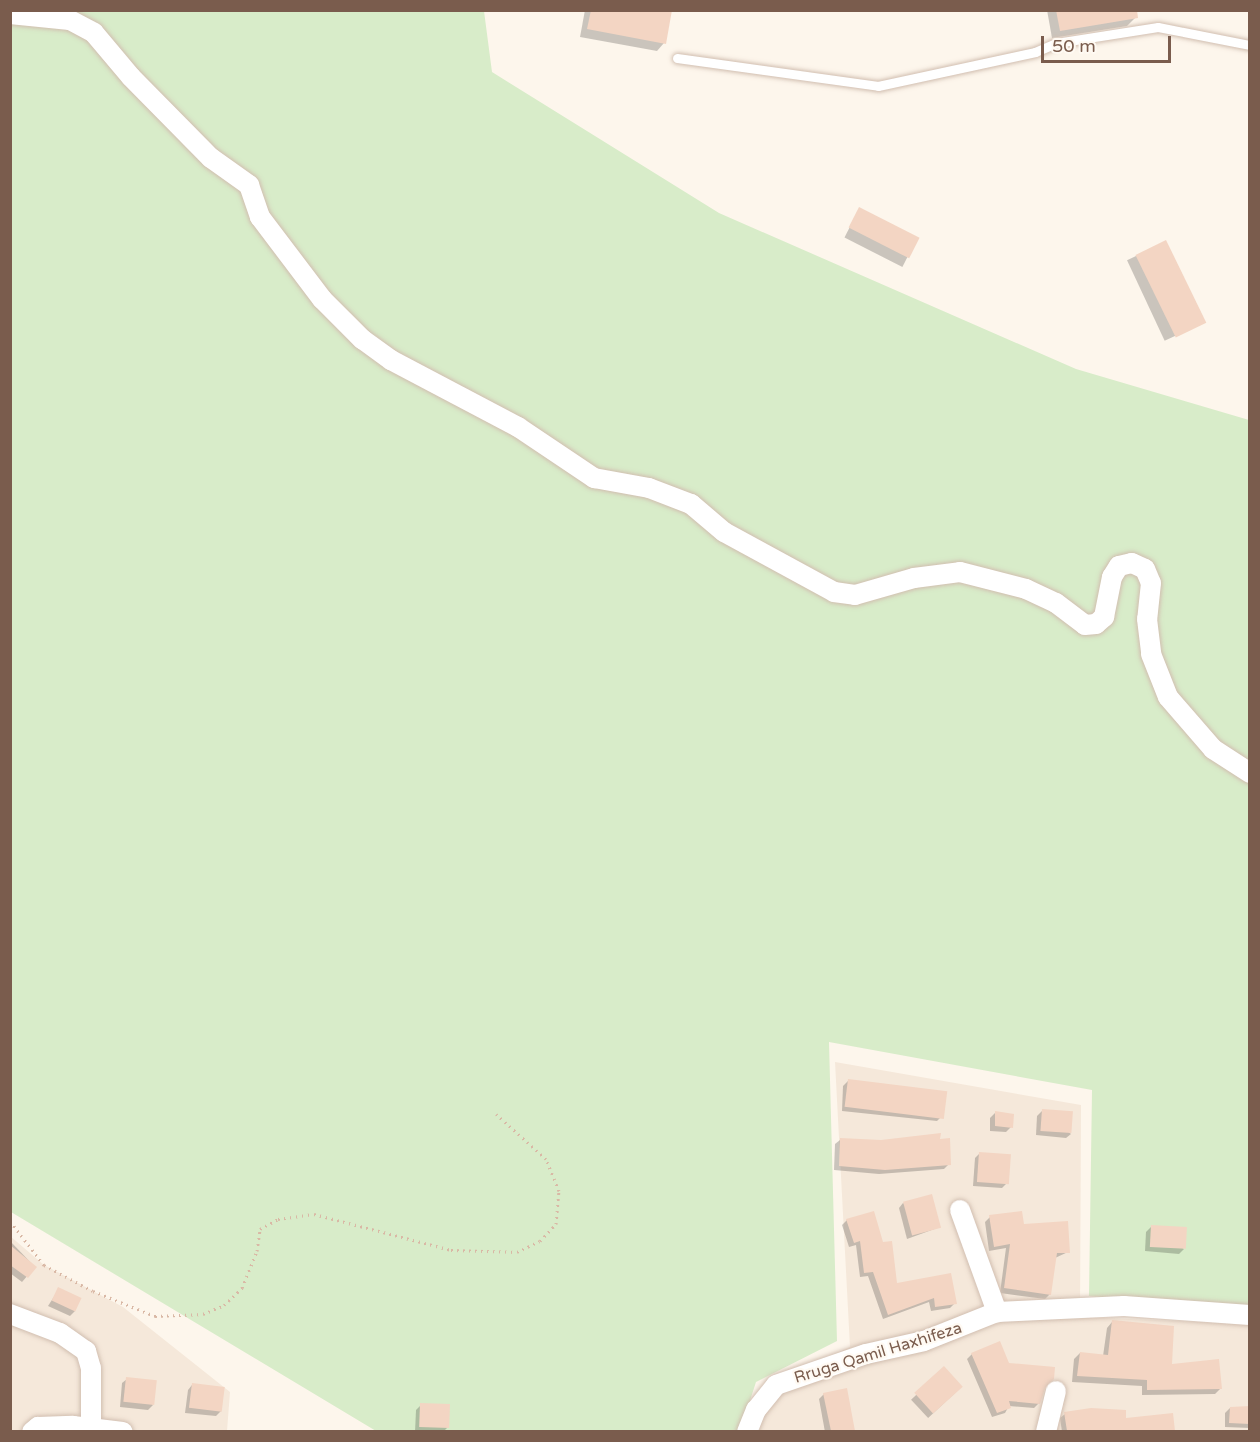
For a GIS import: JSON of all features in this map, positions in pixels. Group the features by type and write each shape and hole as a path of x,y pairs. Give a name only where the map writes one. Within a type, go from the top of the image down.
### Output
{"street":[{"path":"10,14 70,20 94,33 211,158 249,185 260,217 322,299 362,339 391,360 518,427 594,478 649,488 691,504 724,532 834,592 855,595 914,578 960,572 1026,589 1056,603 1085,624 1096,624 1104,616 1112,577 1119,566 1132,563 1145,569 1151,583 1147,619 1151,654 1168,697 1213,749 1250,773"},
{"path":"960,1210 997,1312"},
{"name":"Rruga Qamil Haxhifeza","path":"747,1431 756,1410 776,1385 866,1354 934,1338 997,1312 1114,1306 1250,1315"},
{"path":"10,1314 60,1333 86,1351 91,1368 80,1428"},
{"path":"1046,1431 1056,1391"},
{"path":"32,1431 38,1427 123,1431"}],"lane":[{"path":"677,58 878,86 1035,52 1056,43 1158,27 1250,45"}],"path":[{"path":"10,1221 44,1265 93,1291 155,1316 203,1314 224,1305 242,1288 257,1251 260,1229 278,1219 314,1214 451,1250 517,1252 540,1241 556,1224 559,1191 546,1159 496,1114"}],"shaded area":[{"path":"835,1062 1081,1105 1080,1317 1249,1324 1249,1431 760,1432 761,1388 850,1347"},
{"path":"10,1236 44,1265 123,1307 230,1392 227,1431 11,1431"}],"green space":[{"path":"10,11 484,11 492,72 719,213 1076,369 1249,420 1249,1309 1089,1296 1092,1090 829,1042 837,1341 756,1382 740,1431 376,1431 11,1212"}],"building":[{"path":"591,10 672,10 666,44 587,29"},
{"path":"1056,10 1137,10 1138,18 1060,31"},
{"path":"859,207 920,238 909,258 849,227"},
{"path":"1166,240 1206,323 1176,338 1135,255"},
{"path":"848,1079 947,1091 944,1119 845,1107"},
{"path":"1042,1109 1073,1111 1071,1133 1040,1131"},
{"path":"995,1111 1014,1114 1013,1128 995,1126"},
{"path":"941,1133 940,1139 950,1138 951,1165 885,1170 839,1166 840,1138 881,1140"},
{"path":"979,1152 1011,1154 1009,1184 977,1182"},
{"path":"932,1194 941,1228 912,1236 903,1202"},
{"path":"874,1211 883,1242 892,1241 897,1283 951,1273 957,1304 935,1307 934,1298 888,1315 873,1272 864,1273 860,1241 854,1243 846,1219"},
{"path":"1022,1211 1024,1224 1068,1221 1070,1253 1057,1253 1051,1295 1004,1288 1010,1244 994,1247 989,1215"},
{"path":"1151,1225 1187,1227 1186,1249 1150,1247"},
{"path":"10,1245 37,1267 28,1278 10,1265"},
{"path":"58,1287 82,1298 75,1312 52,1301"},
{"path":"1112,1320 1174,1326 1172,1364 1219,1359 1222,1389 1147,1390 1147,1380 1077,1376 1080,1352 1108,1355"},
{"path":"1000,1341 1009,1363 1055,1367 1054,1379 1045,1388 1040,1404 1009,1401 1011,1408 997,1413 971,1353"},
{"path":"944,1366 963,1387 933,1414 914,1393"},
{"path":"126,1377 157,1380 154,1405 123,1402"},
{"path":"192,1383 225,1387 222,1412 189,1408"},
{"path":"847,1388 855,1431 831,1431 823,1393"},
{"path":"420,1403 450,1404 449,1428 419,1427"},
{"path":"1250,1406 1250,1424 1229,1423 1230,1407"},
{"path":"1091,1408 1126,1410 1126,1418 1173,1413 1175,1431 1067,1431 1064,1412"}]}
